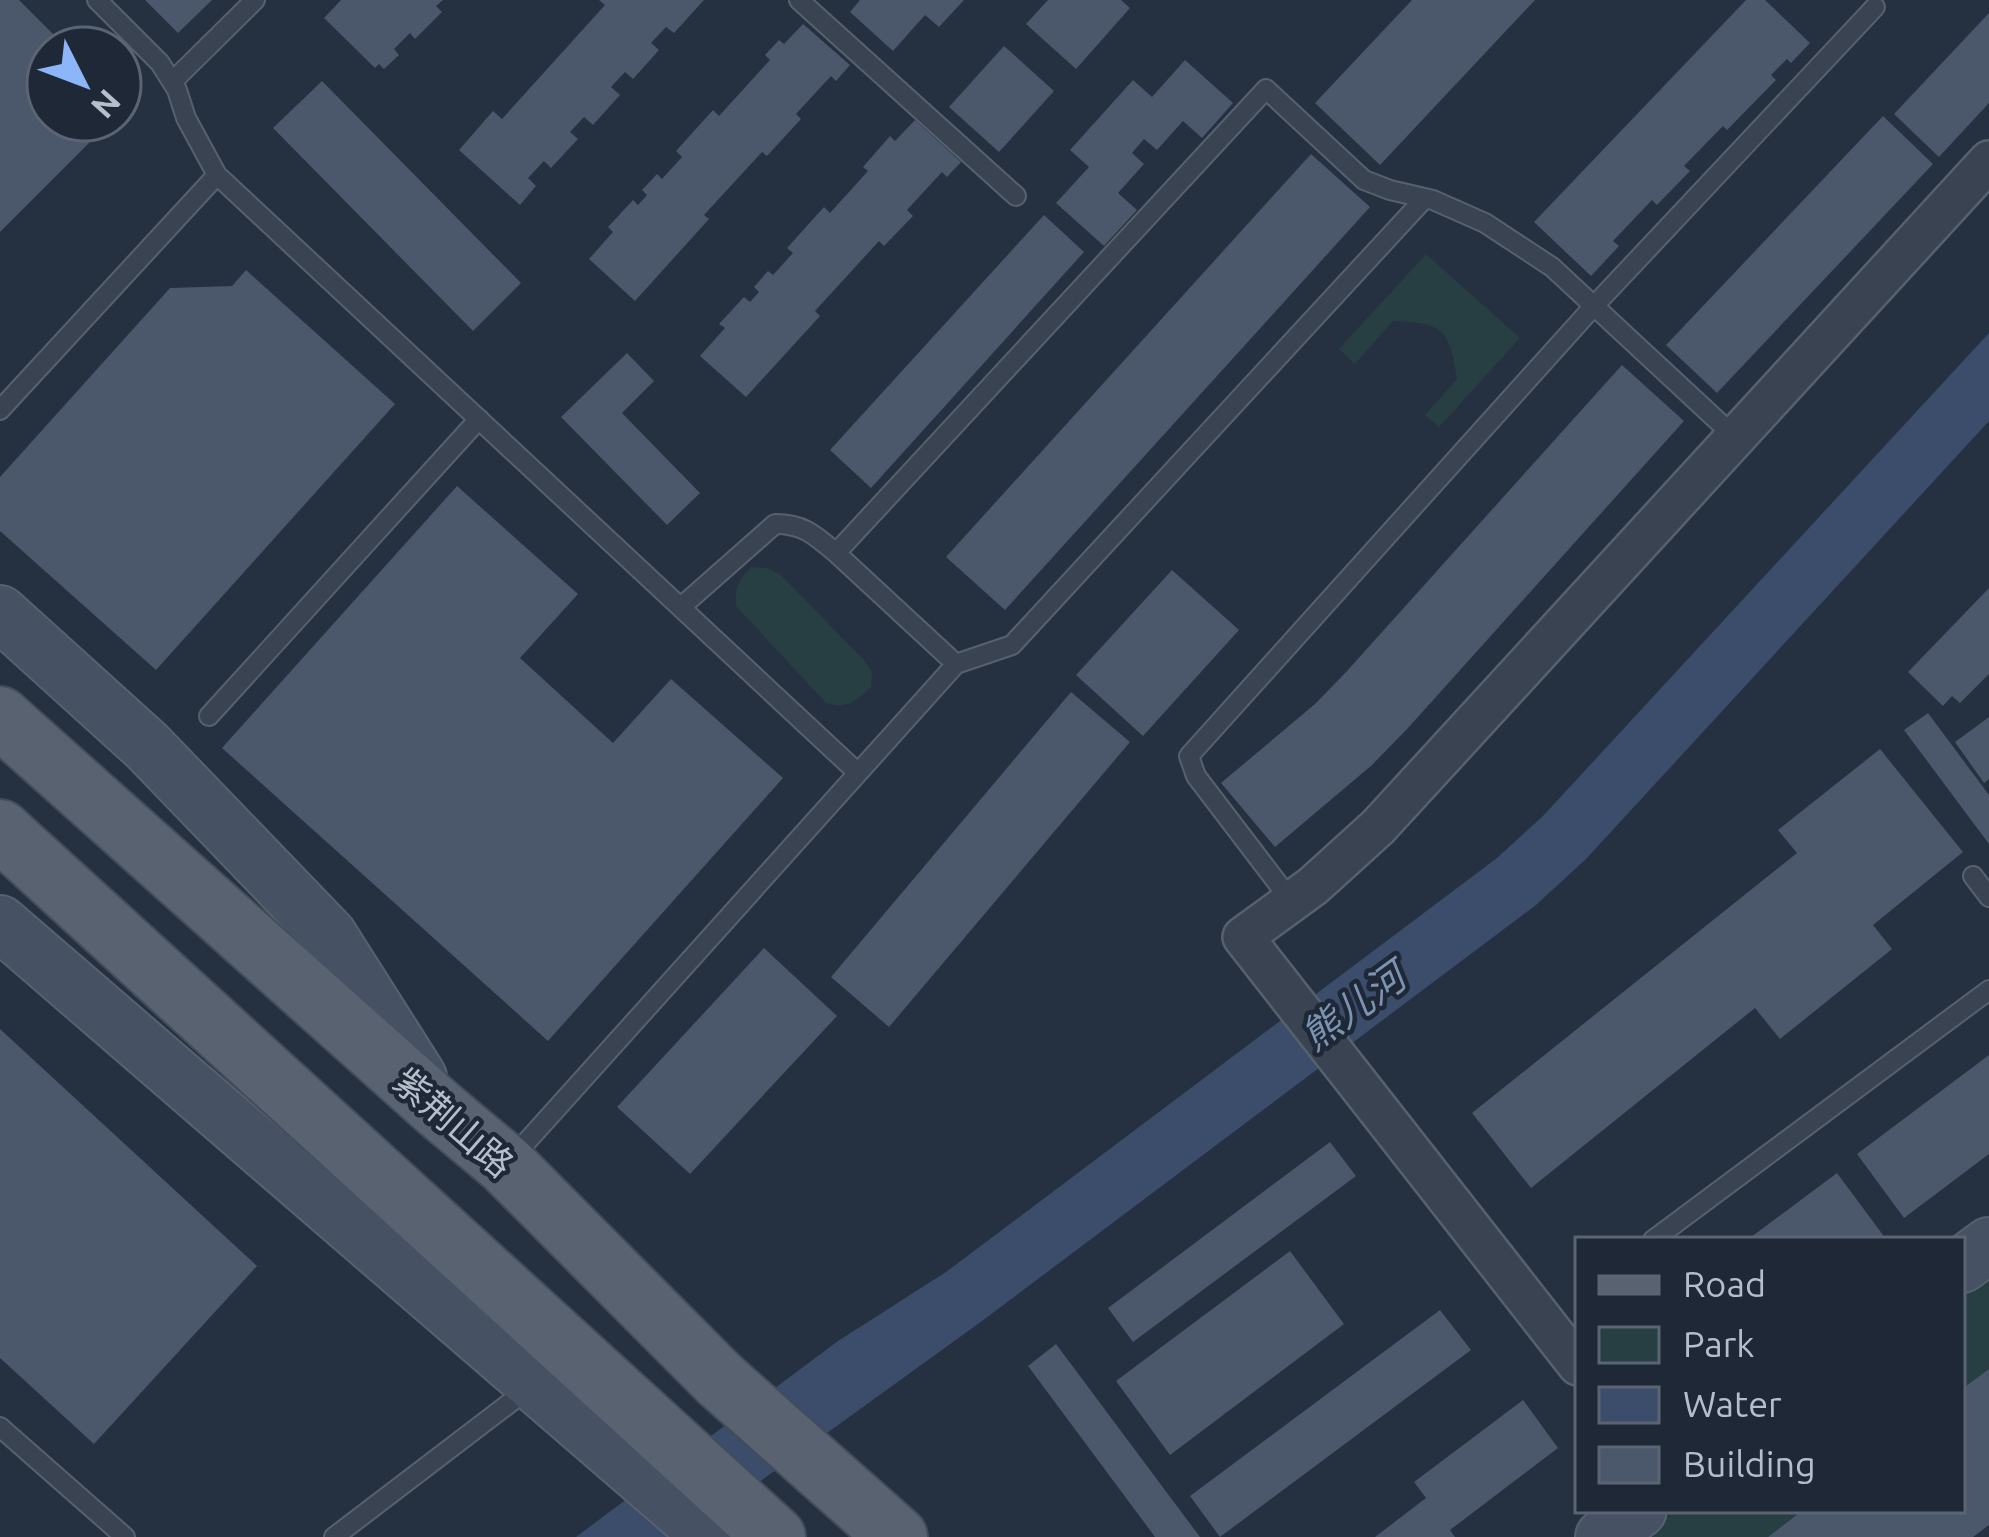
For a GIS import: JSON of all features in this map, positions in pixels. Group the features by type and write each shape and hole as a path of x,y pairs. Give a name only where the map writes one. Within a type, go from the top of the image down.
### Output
{"main road":[{"name":"紫荆山路","path":"0,717 506,1165 719,1379 897,1537"},
{"path":"0,830 554,1369 745,1529"}],"street":[{"path":"1575,1361 1243,937 1313,886 1378,827 1989,161"},
{"path":"0,613 147,746 329,935 439,1109"},
{"path":"0,923 554,1369"},
{"path":"1603,1537 1635,1513"}],"lane":[{"path":"97,0 160,64 218,175 858,773"},
{"path":"172,82 255,0"},
{"path":"799,0 1016,196"},
{"path":"1292,902 1196,776 1190,756 1593,307 1875,7"},
{"path":"836,553 1266,89 1364,180 1485,223 1552,267 1735,437"},
{"path":"0,410 218,175"},
{"path":"506,1165 956,664 1012,644 1424,198"},
{"path":"208,716 478,419"},
{"path":"681,608 775,524 794,524 813,533 956,664"},
{"path":"1973,876 1989,896"},
{"path":"1657,1237 1989,990"},
{"path":"334,1537 554,1369"},
{"path":"0,1427 124,1537"}],"green space":[{"path":"1426,254 1520,338 1439,427 1425,415 1457,379 1451,349 1441,332 1423,324 1393,321 1355,364 1339,349"},
{"path":"752,567 781,575 863,659 872,672 871,687 851,703 826,703 736,606 738,584"},
{"path":"1989,1271 1989,1369 1965,1387 1965,1290"},
{"path":"1672,1513 1799,1513 1768,1537 1640,1537"}],"water":[{"name":"熊儿河","path":"1989,333 1989,421 1586,859 1536,905 982,1321 683,1537 576,1537 838,1341 946,1272 1497,858 1543,816"}],"building":[{"path":"0,0 19,0 43,24 24,24 24,144 88,144 0,232"},
{"path":"145,0 212,0 178,33"},
{"path":"341,0 443,0 436,6 442,12 415,39 410,33 394,49 399,55 384,69 379,64 375,68 324,18"},
{"path":"599,0 704,0 674,33 666,27 651,43 659,50 633,79 625,72 611,87 620,95 593,125 584,117 570,132 578,139 551,168 544,161 528,178 536,186 520,205 459,150 493,111 502,119 605,5"},
{"path":"860,0 964,0 939,27 925,15 893,51 850,12"},
{"path":"1048,0 1121,0 1130,8 1076,69 1026,24"},
{"path":"1412,0 1535,0 1380,165 1315,103"},
{"path":"1746,0 1765,0 1810,43 1791,63 1787,59 1771,75 1776,80 1684,166 1690,171 1657,205 1652,200 1613,241 1619,246 1591,276 1534,222"},
{"path":"1989,13 1989,103 1939,157 1894,114"},
{"path":"803,24 850,65 836,81 831,76 796,114 801,119 767,156 762,152 704,215 709,219 635,301 589,259 613,232 608,227 633,200 638,205 647,195 642,190 657,174 662,179 682,157 676,151 713,110 719,116 770,60 765,55"},
{"path":"1004,46 1054,91 999,152 949,107"},
{"path":"1185,60 1233,103 1202,138 1183,121 1157,150 1144,139 1132,153 1144,164 1118,193 1137,210 1104,246 1056,203 1089,167 1070,150 1133,80 1152,97"},
{"path":"322,81 521,283 473,331 273,128"},
{"path":"1883,116 1933,164 1717,393 1666,345"},
{"path":"915,120 961,162 947,177 942,172 907,210 913,216 884,246 879,241 815,311 820,316 746,397 700,356 725,328 719,324 744,297 750,302 759,292 754,287 793,253 787,248 824,207 830,213 868,171 863,167 890,136 895,141"},
{"path":"1311,154 1370,207 1005,610 946,557"},
{"path":"1044,215 1084,252 871,488 830,450"},
{"path":"246,270 395,404 156,670 0,531 0,477 170,288 232,286"},
{"path":"627,353 654,381 622,413 700,493 667,525 561,417"},
{"path":"1622,365 1684,421 1408,728 1275,847 1221,783 1347,671"},
{"path":"457,486 578,594 520,658 613,743 671,679 783,778 548,1041 222,748"},
{"path":"1172,570 1239,630 1143,736 1076,675"},
{"path":"1989,588 1989,674 1960,703 1952,696 1943,706 1908,672"},
{"path":"1071,692 1130,742 889,1027 831,977"},
{"path":"1928,713 1989,795 1989,844 1904,730"},
{"path":"1989,717 1989,779 1984,783 1955,742"},
{"path":"1880,749 1963,852 1873,925 1892,949 1780,1039 1755,1008 1531,1188 1472,1113 1797,853 1778,830"},
{"path":"764,948 837,1016 690,1174 617,1107"},
{"path":"0,1029 257,1266 94,1444 0,1358"},
{"path":"1989,1055 1989,1154 1904,1218 1857,1154"},
{"path":"1330,1142 1356,1176 1133,1342 1108,1308"},
{"path":"1837,1173 1883,1235 1880,1237 1751,1237"},
{"path":"1290,1251 1344,1324 1170,1455 1116,1381"},
{"path":"1440,1310 1471,1350 1220,1537 1190,1496"},
{"path":"1056,1344 1200,1537 1155,1537 1028,1366"},
{"path":"1989,1369 1989,1525 1973,1537 1768,1537 1799,1513 1965,1513 1965,1387"},
{"path":"1523,1400 1558,1448 1450,1530 1455,1537 1375,1537 1426,1498 1414,1482"}]}
